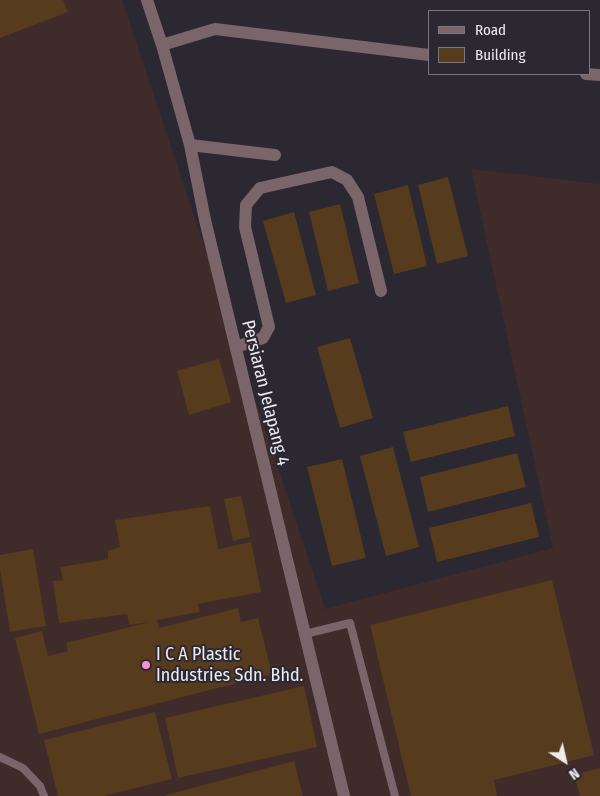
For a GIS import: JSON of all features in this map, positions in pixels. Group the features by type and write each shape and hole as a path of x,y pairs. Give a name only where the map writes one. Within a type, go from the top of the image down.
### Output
{"street":[{"name":"Persiaran Jelapang 4","path":"147,0 162,45 190,145 236,347 344,796"},
{"path":"162,45 215,29 428,55"},
{"path":"190,145 275,155"},
{"path":"236,347 263,338 269,327 245,227 246,205 260,188 332,172 347,180 358,197 382,291"}],"lane":[{"path":"305,634 350,623 395,796"},
{"path":"0,757 23,768 40,786 44,796"}],"shaded area":[{"path":"0,0 122,0 325,609 553,548 471,169 600,184 600,796 0,796"}],"building":[{"path":"0,0 63,0 68,12 0,38"},
{"path":"448,177 468,256 437,264 418,185"},
{"path":"408,185 427,266 394,274 374,194"},
{"path":"340,204 359,283 328,291 309,212"},
{"path":"294,212 316,295 286,303 263,221"},
{"path":"350,338 373,418 340,428 317,347"},
{"path":"219,359 231,402 189,415 177,371"},
{"path":"508,406 515,436 411,462 403,432"},
{"path":"393,447 419,547 386,556 360,456"},
{"path":"517,453 526,487 428,512 420,477"},
{"path":"342,459 366,558 332,566 307,467"},
{"path":"241,496 250,537 233,541 224,499"},
{"path":"531,503 539,537 437,562 429,528"},
{"path":"210,506 218,549 251,542 261,592 198,604 200,612 157,620 159,628 238,608 241,622 258,618 272,674 39,734 15,638 42,631 48,656 68,651 66,643 149,622 129,625 127,614 59,623 53,581 63,580 60,567 108,559 108,551 120,547 115,520"},
{"path":"33,549 46,626 10,632 0,570 0,555"},
{"path":"552,580 594,755 494,780 497,796 411,796 370,625"},
{"path":"304,686 317,747 178,778 165,718"},
{"path":"155,712 172,779 104,796 58,796 44,740"},
{"path":"294,761 303,796 166,796 166,795"},
{"path":"600,768 600,796 580,796 574,775"}],"place":[{"name":"I C A Plastic Industries Sdn. Bhd.","path":"146,665"}]}
